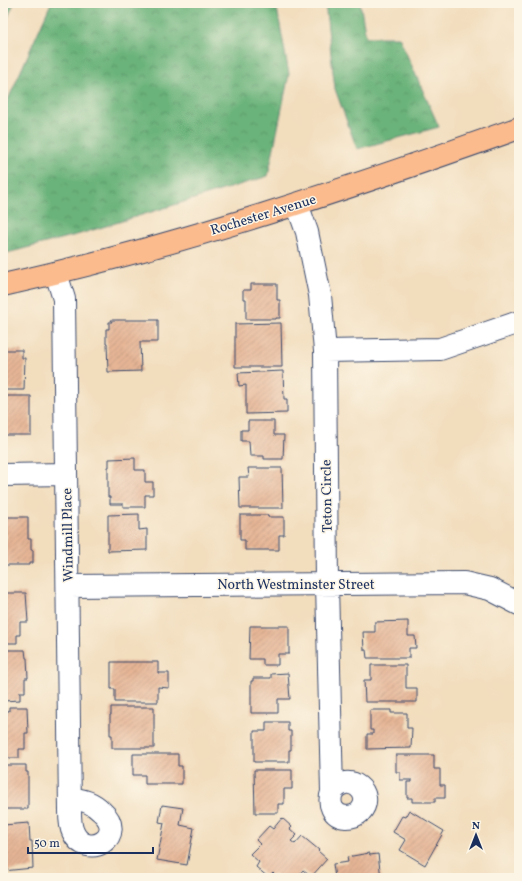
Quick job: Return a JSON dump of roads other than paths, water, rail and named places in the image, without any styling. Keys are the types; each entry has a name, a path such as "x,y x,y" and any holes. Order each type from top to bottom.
{"main road":[{"name":"Rochester Avenue","path":"3,285 56,273 183,238 297,204 430,160 519,128"}],"street":[{"name":"Teton Circle","path":"297,204 307,232 320,295 325,351 327,584 332,792"},
{"name":"Windmill Place","path":"56,273 64,298 70,799"},
{"path":"325,351 440,349 519,322"},
{"path":"3,475 66,474"},
{"name":"North Westminster Street","path":"68,586 464,584 490,589 514,600 519,604"}]}
